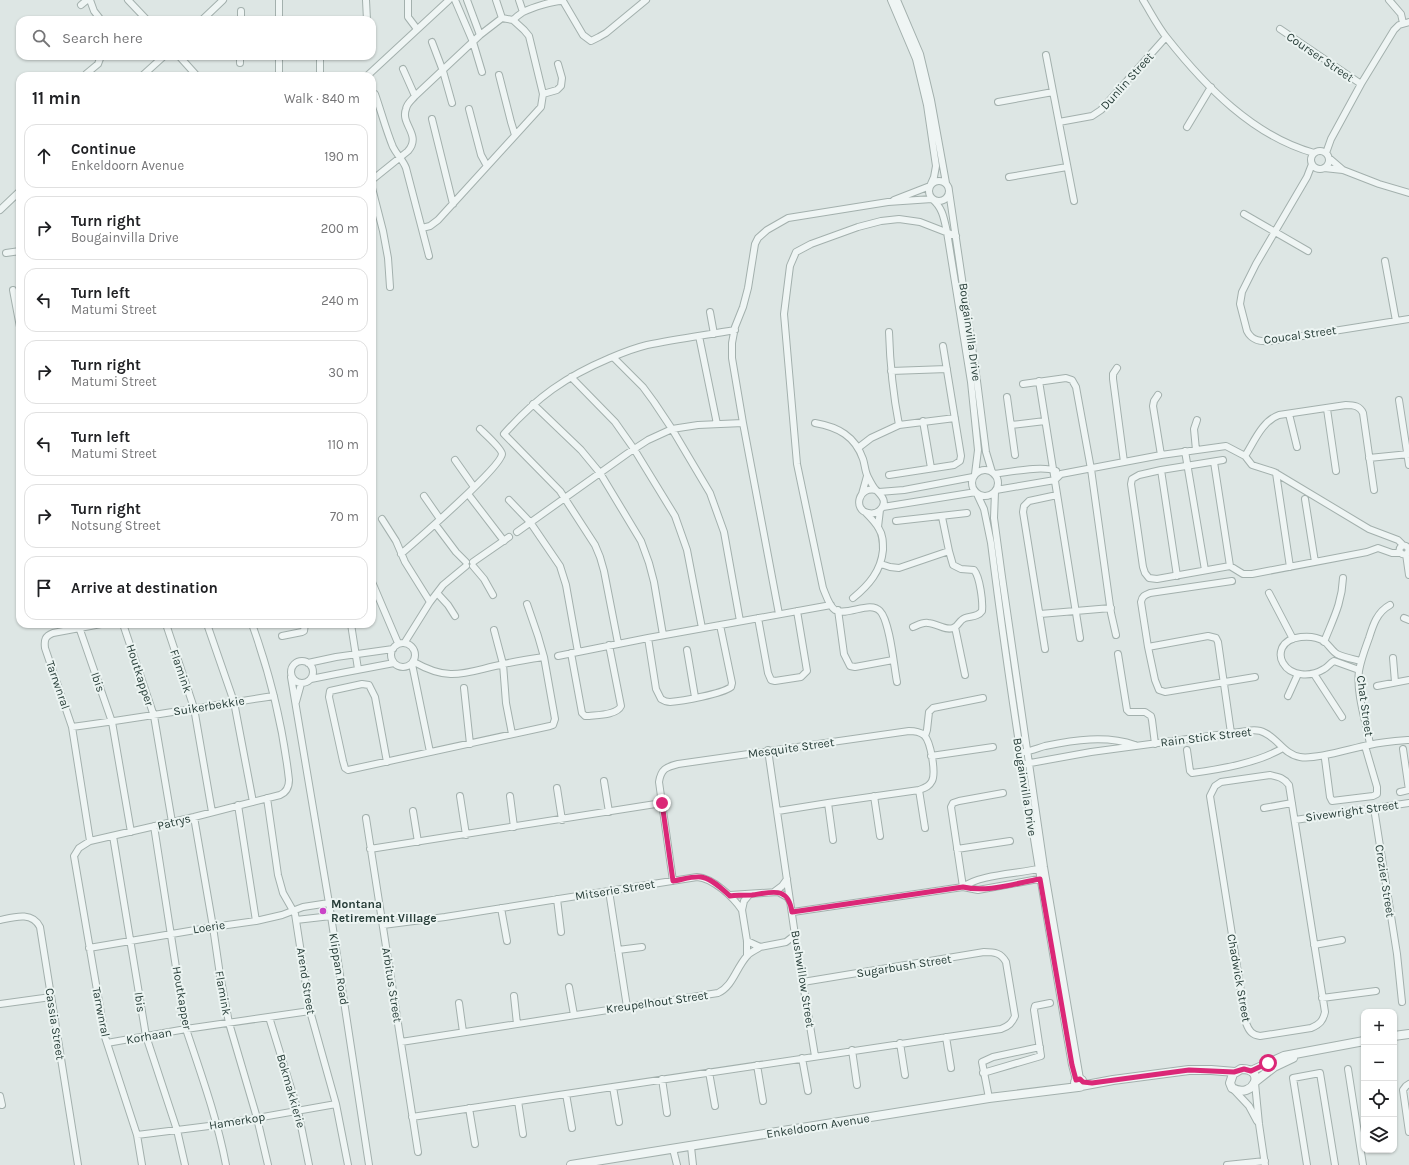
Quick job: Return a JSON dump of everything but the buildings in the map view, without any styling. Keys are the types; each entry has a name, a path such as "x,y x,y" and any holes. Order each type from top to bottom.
{"street":[{"path":"81,5 89,0 98,16"},
{"path":"128,0 142,16"},
{"path":"206,16 223,0"},
{"path":"279,0 279,16"},
{"path":"366,0 367,16"},
{"path":"408,0 408,17 417,29"},
{"path":"371,72 448,0"},
{"path":"455,0 473,42 482,72"},
{"path":"467,0 480,35"},
{"path":"496,0 502,18"},
{"path":"519,0 523,12"},
{"path":"513,20 523,12 542,2 563,0 583,35 591,41 603,35 646,0"},
{"name":"Bougainvilla Drive","path":"891,0 916,59 927,105 936,166 936,172 929,192 932,199 940,207 947,232 971,382 978,450 972,485 984,509 991,543 1020,753 1079,1083"},
{"name":"Bougainvilla Drive","path":"897,0 920,54 926,76 946,183 949,191 986,452 993,473 998,480 995,491 994,513 1029,763 1041,868"},
{"path":"1143,0 1166,37 1201,77 1250,121 1275,138 1298,149 1328,156 1343,170"},
{"path":"1321,168 1328,164 1331,139 1361,84 1394,30 1406,23 1401,14 1389,0"},
{"path":"241,11 241,16"},
{"path":"376,177 408,151 412,145 412,134 405,118 405,113 408,103 415,96 480,35 502,18 513,20 524,30 529,36 543,94 541,107 438,220 434,224 422,228"},
{"name":"Courser Street","path":"1280,29 1361,84"},
{"name":"Dunlin Street","path":"1059,122 1092,116 1101,110 1166,37"},
{"path":"432,42 443,71 452,103"},
{"path":"1046,55 1074,201"},
{"path":"88,72 98,64 100,60"},
{"path":"146,72 160,60"},
{"path":"183,60 193,72"},
{"path":"278,60 279,72"},
{"path":"320,60 320,72"},
{"path":"543,94 557,90 561,86 562,78 558,64"},
{"path":"403,69 415,96"},
{"path":"499,75 515,135"},
{"path":"1187,127 1211,87"},
{"path":"998,102 1053,92"},
{"path":"376,97 392,143 399,158 404,162 406,168 429,256"},
{"path":"469,109 481,155 487,166"},
{"path":"432,119 453,204"},
{"path":"1316,152 1331,139"},
{"path":"1298,149 1311,162 1321,168 1343,170 1378,184 1409,193"},
{"name":"Coucal Street","path":"1316,152 1311,162 1307,177 1256,264 1240,296 1240,304 1247,331 1252,338 1263,342 1409,318"},
{"path":"1010,177 1067,167"},
{"name":"Coucal Street","path":"1307,177 1321,168"},
{"path":"888,202 930,186 932,183 937,181 946,183"},
{"path":"779,614 732,358 732,343 748,288 755,244 758,238 767,230 788,218 888,202 932,199 942,201 947,197 949,191"},
{"path":"0,210 16,195"},
{"path":"376,204 388,258 390,287"},
{"path":"1244,214 1308,251"},
{"path":"897,682 885,618 880,610 869,607 841,612 835,610 823,588 798,464 784,314 788,280 790,266 796,252 811,244 858,227 881,221 899,219 920,222 956,236"},
{"path":"6,253 16,252"},
{"path":"1386,261 1396,321"},
{"path":"13,290 16,302"},
{"path":"710,312 714,334"},
{"path":"618,643 600,557 595,545 560,491 504,434 522,413 545,394 571,376 613,357 629,350 647,345 735,330"},
{"path":"889,332 891,372 899,425"},
{"path":"699,336 717,424"},
{"path":"889,475 954,465 960,461 961,456 943,346"},
{"path":"613,357 642,387 672,429 710,493 724,532 740,621"},
{"path":"1117,368 1113,374 1113,379 1124,462"},
{"path":"891,372 947,369"},
{"path":"571,376 615,422 634,449 675,516 687,550 702,628"},
{"path":"1023,384 1066,378 1074,382 1092,469 1116,635"},
{"path":"1039,382 1080,638"},
{"path":"1158,395 1153,406 1161,455"},
{"path":"1007,398 1015,455"},
{"path":"1399,400 1409,465"},
{"path":"533,404 581,450 600,473 640,541 649,563 654,582 663,635"},
{"path":"1245,456 1268,420 1273,417 1327,408 1350,405 1356,406 1362,410 1374,490"},
{"path":"1327,408 1336,471"},
{"path":"1289,414 1297,447"},
{"path":"858,448 871,438 899,425 955,418"},
{"path":"1196,450 1194,429 1197,420"},
{"path":"922,421 931,468"},
{"path":"1011,425 1045,421"},
{"path":"517,532 648,440 672,429 698,425 743,423"},
{"path":"815,423 829,425 844,433 850,437 858,448 867,476 883,499 878,527"},
{"path":"401,554 468,494 496,463 502,454 501,451 480,429"},
{"path":"862,494 868,490 904,490 974,476 981,470 988,470 993,473 1029,469 1053,470 1061,474 1161,455 1226,446 1245,456 1252,465 1276,473 1369,529 1398,540 1406,550 1409,575"},
{"path":"1185,451 1205,570"},
{"path":"1369,458 1408,454"},
{"path":"455,460 474,487"},
{"path":"1223,460 1161,470 1135,477 1131,484 1145,573 1149,578 1157,579 1230,566 1244,574 1247,574 1367,552 1378,548 1392,553 1406,550"},
{"path":"1214,462 1230,566"},
{"path":"1161,470 1177,576"},
{"path":"1276,473 1290,567"},
{"path":"865,512 873,514 881,508 976,493 988,496 995,491 1055,480 1061,474"},
{"path":"853,598 871,582 881,564 883,543 882,535 878,527 860,505 860,497 867,476"},
{"path":"468,494 507,539 473,564"},
{"path":"1045,649 1023,512 1024,506 1029,501 1057,495"},
{"path":"424,496 440,519"},
{"path":"1305,499 1315,562"},
{"path":"509,500 530,522 560,566 564,575 578,652"},
{"path":"896,521 967,513"},
{"path":"942,517 948,551 953,565 956,568 974,570 976,572 982,608 980,614 962,619 956,627 965,675"},
{"path":"382,519 430,602"},
{"path":"435,524 466,564"},
{"path":"881,564 899,568 948,551"},
{"path":"405,642 436,593 469,560 482,576 493,595"},
{"path":"1324,642 1341,600 1343,592 1343,578"},
{"path":"1232,581 1150,593 1142,598 1141,602 1148,647 1155,680 1162,692 1172,692 1255,677"},
{"path":"376,591 398,643"},
{"path":"436,593 448,605 455,616"},
{"path":"1269,593 1293,639"},
{"path":"387,762 375,697 369,685 362,684 330,691 329,697 345,768 351,770 550,726 555,723 544,657 527,604"},
{"path":"558,656 618,643 831,605"},
{"name":"Chat Street","path":"1325,759 1330,797 1332,801 1373,796 1377,794 1361,699 1359,670 1370,633 1378,615 1382,610 1390,605"},
{"path":"1040,614 1111,608"},
{"path":"838,610 844,654 850,666 855,667 893,660"},
{"path":"758,618 769,677 771,680 775,681 801,677 807,671 797,611"},
{"path":"913,626 928,623 949,628 956,627"},
{"path":"648,638 656,689 661,699 669,702 722,692 730,687 732,683 720,625"},
{"name":"Tarrwnral","path":"79,628 48,634 44,642 72,727 90,841"},
{"name":"Ibis","path":"79,628 112,722 130,832"},
{"name":"Houtkapper","path":"124,628 154,716 172,822"},
{"name":"Flamink","path":"167,628 194,708 212,812"},
{"path":"208,628 234,702 253,802"},
{"path":"253,628 274,696"},
{"path":"282,636 302,632 304,628"},
{"path":"352,628 358,669"},
{"path":"494,630 503,664 506,703 512,734"},
{"path":"1148,647 1208,636 1216,638 1218,642 1231,733"},
{"path":"1359,670 1334,661 1324,669 1314,674 1298,674 1289,671 1281,660 1280,654 1284,645 1289,640 1309,638 1324,642 1336,654 1361,661"},
{"path":"394,663 391,656 393,648 398,643 405,642 413,646 416,654 413,663 430,752"},
{"path":"571,653 582,713 585,716 589,716 615,712 619,710 621,706 609,645"},
{"path":"393,648 308,663 301,661 294,664 290,670 292,678 294,681 301,684 311,679 394,663 403,667 413,663 434,672 452,675 476,672 503,664 544,657"},
{"path":"687,650 695,697"},
{"path":"1118,654 1127,710 1129,712 1145,712 1150,716 1155,744"},
{"path":"1349,666 1352,658"},
{"path":"1393,658 1395,682"},
{"path":"308,663 312,669 311,679"},
{"path":"1288,696 1298,674"},
{"path":"1314,674 1342,717"},
{"name":"Klippan Road","path":"292,678 331,916 369,1165"},
{"path":"1377,686 1409,680"},
{"name":"Klippan Road","path":"296,703 301,684"},
{"path":"464,688 470,744"},
{"name":"Suikerbekkie","path":"72,727 154,716 194,708 274,696"},
{"name":"Patrys","path":"74,856 79,848 90,841 238,806 280,795 286,791 289,786 289,780 274,696"},
{"path":"778,811 926,788 931,783 933,778 931,756 928,741 925,736 929,712 933,708 983,698"},
{"name":"Mesquite Street","path":"662,803 659,782 660,775 665,769 678,764 909,731 925,736"},
{"name":"Rain Stick Street","path":"1022,764 1136,745 1155,744 1247,731 1266,733 1283,748 1302,758 1320,756 1368,745 1409,740"},
{"name":"Rain Stick Street","path":"1020,753 1082,740 1106,739 1128,742 1136,745"},
{"path":"931,756 993,747"},
{"path":"1187,750 1190,771 1192,773 1267,757 1283,748"},
{"path":"1400,792 1409,790 1403,749"},
{"name":"Bushwillow Street","path":"768,750 795,935 804,982 815,1056"},
{"name":"Chadwick Street","path":"1270,776 1280,777 1285,780 1289,785 1292,803 1325,1012 1323,1020 1312,1028 1260,1036 1251,1033 1244,1015 1210,796 1215,786 1221,782 1270,776"},
{"path":"604,781 609,812"},
{"path":"557,788 562,820"},
{"path":"919,790 925,828"},
{"path":"963,887 951,807 953,803 1003,794"},
{"path":"460,796 466,835"},
{"path":"510,796 514,828"},
{"path":"874,796 880,836"},
{"name":"Arend Street","path":"267,798 278,875 286,898 294,911 310,1011 336,1104 348,1165"},
{"path":"370,849 514,828 662,803 673,881"},
{"path":"828,803 834,840"},
{"path":"1264,808 1292,803"},
{"name":"Sivewright Street","path":"1295,820 1409,803"},
{"path":"238,806 256,921"},
{"name":"Crozier Street","path":"1374,808 1397,954 1402,1002"},
{"path":"413,811 418,842"},
{"name":"Flamink","path":"194,817 229,1023 257,1118 268,1165"},
{"name":"Arbitus Street","path":"366,818 418,1152"},
{"name":"Houtkapper","path":"154,826 186,1029 211,1102 226,1165"},
{"name":"Ibis","path":"113,836 146,1036 177,1130 185,1165"},
{"path":"957,849 1010,841"},
{"name":"Tarrwnral","path":"74,856 89,948 107,1043 136,1135 142,1165"},
{"path":"963,887 970,882 984,878 1041,868"},
{"name":"Mitserie Street","path":"383,924 501,908 697,877 702,877 710,881 730,896 742,910"},
{"path":"792,912 963,887 978,890 1043,878"},
{"path":"774,892 782,886 787,879"},
{"path":"609,891 627,1007"},
{"path":"730,896 774,892 783,894 791,903"},
{"path":"747,956 747,941 742,910 744,901 749,895"},
{"path":"557,899 561,932"},
{"name":"Loerie","path":"89,948 256,921 303,908 329,904"},
{"path":"501,908 507,941"},
{"name":"Cassia Street","path":"0,920 28,916 36,920 41,932 78,1165"},
{"path":"296,920 331,916"},
{"path":"747,941 760,947 782,943 795,935"},
{"path":"1314,945 1342,940"},
{"path":"782,943 797,948"},
{"path":"618,950 642,947"},
{"name":"Kreupelhout Street","path":"400,1042 718,993 728,986 747,956 760,947"},
{"name":"Sugarbush Street","path":"804,982 984,952 994,952 1003,956 1007,968 1015,1016 1013,1022 1007,1027 946,1037"},
{"path":"570,987 574,1015"},
{"path":"1322,998 1376,991"},
{"path":"514,996 517,1024"},
{"path":"0,1004 51,997"},
{"path":"459,1003 463,1032"},
{"path":"983,1073 1041,1056 1034,1010 1035,1006 1050,1003"},
{"name":"Korhaan","path":"107,1043 186,1029 310,1011"},
{"name":"Bokmakkierie","path":"269,1017 298,1111 309,1165"},
{"path":"1397,1036 1409,1034"},
{"path":"412,1117 946,1037 951,1068"},
{"path":"1251,1071 1276,1059 1361,1042"},
{"path":"900,1044 905,1075"},
{"path":"990,1098 983,1073 982,1062 987,1058 1040,1047"},
{"path":"852,1050 857,1085"},
{"path":"1211,1070 1231,1086 1239,1091 1243,1091 1252,1087 1274,1067 1300,1054"},
{"path":"802,1058 808,1091"},
{"path":"757,1065 763,1101"},
{"path":"1079,1083 1092,1083 1189,1070 1234,1072 1241,1069 1251,1071 1255,1075 1259,1124 1265,1163 1227,1165"},
{"path":"1348,1069 1363,1165"},
{"path":"709,1072 715,1106"},
{"path":"1234,1072 1231,1077 1231,1086 1249,1106 1259,1124"},
{"path":"1307,1165 1292,1078 1320,1073 1335,1165"},
{"path":"662,1079 667,1113"},
{"name":"Enkeldoorn Avenue","path":"570,1165 673,1148 691,1147 990,1098 1066,1088 1079,1083"},
{"path":"1409,1084 1403,1090 1409,1132"},
{"path":"613,1087 619,1122"},
{"path":"566,1094 572,1128"},
{"path":"0,1096 2,1105"},
{"path":"518,1101 523,1134"},
{"name":"Hamerkop","path":"136,1135 217,1125 336,1104"},
{"path":"469,1108 475,1144"},
{"path":"691,1147 693,1165"},
{"path":"673,1148 677,1165"}],"place":[{"name":"Montana Retirement Village","path":"323,911"}],"route":[{"path":"662,803 673,881 697,877 706,878 730,896 778,892 787,897 791,903 792,912 963,887 978,890 1040,879 1072,1065 1076,1080 1080,1079 1083,1082 1092,1083 1189,1070 1234,1072 1244,1069 1251,1071 1268,1063"}]}
